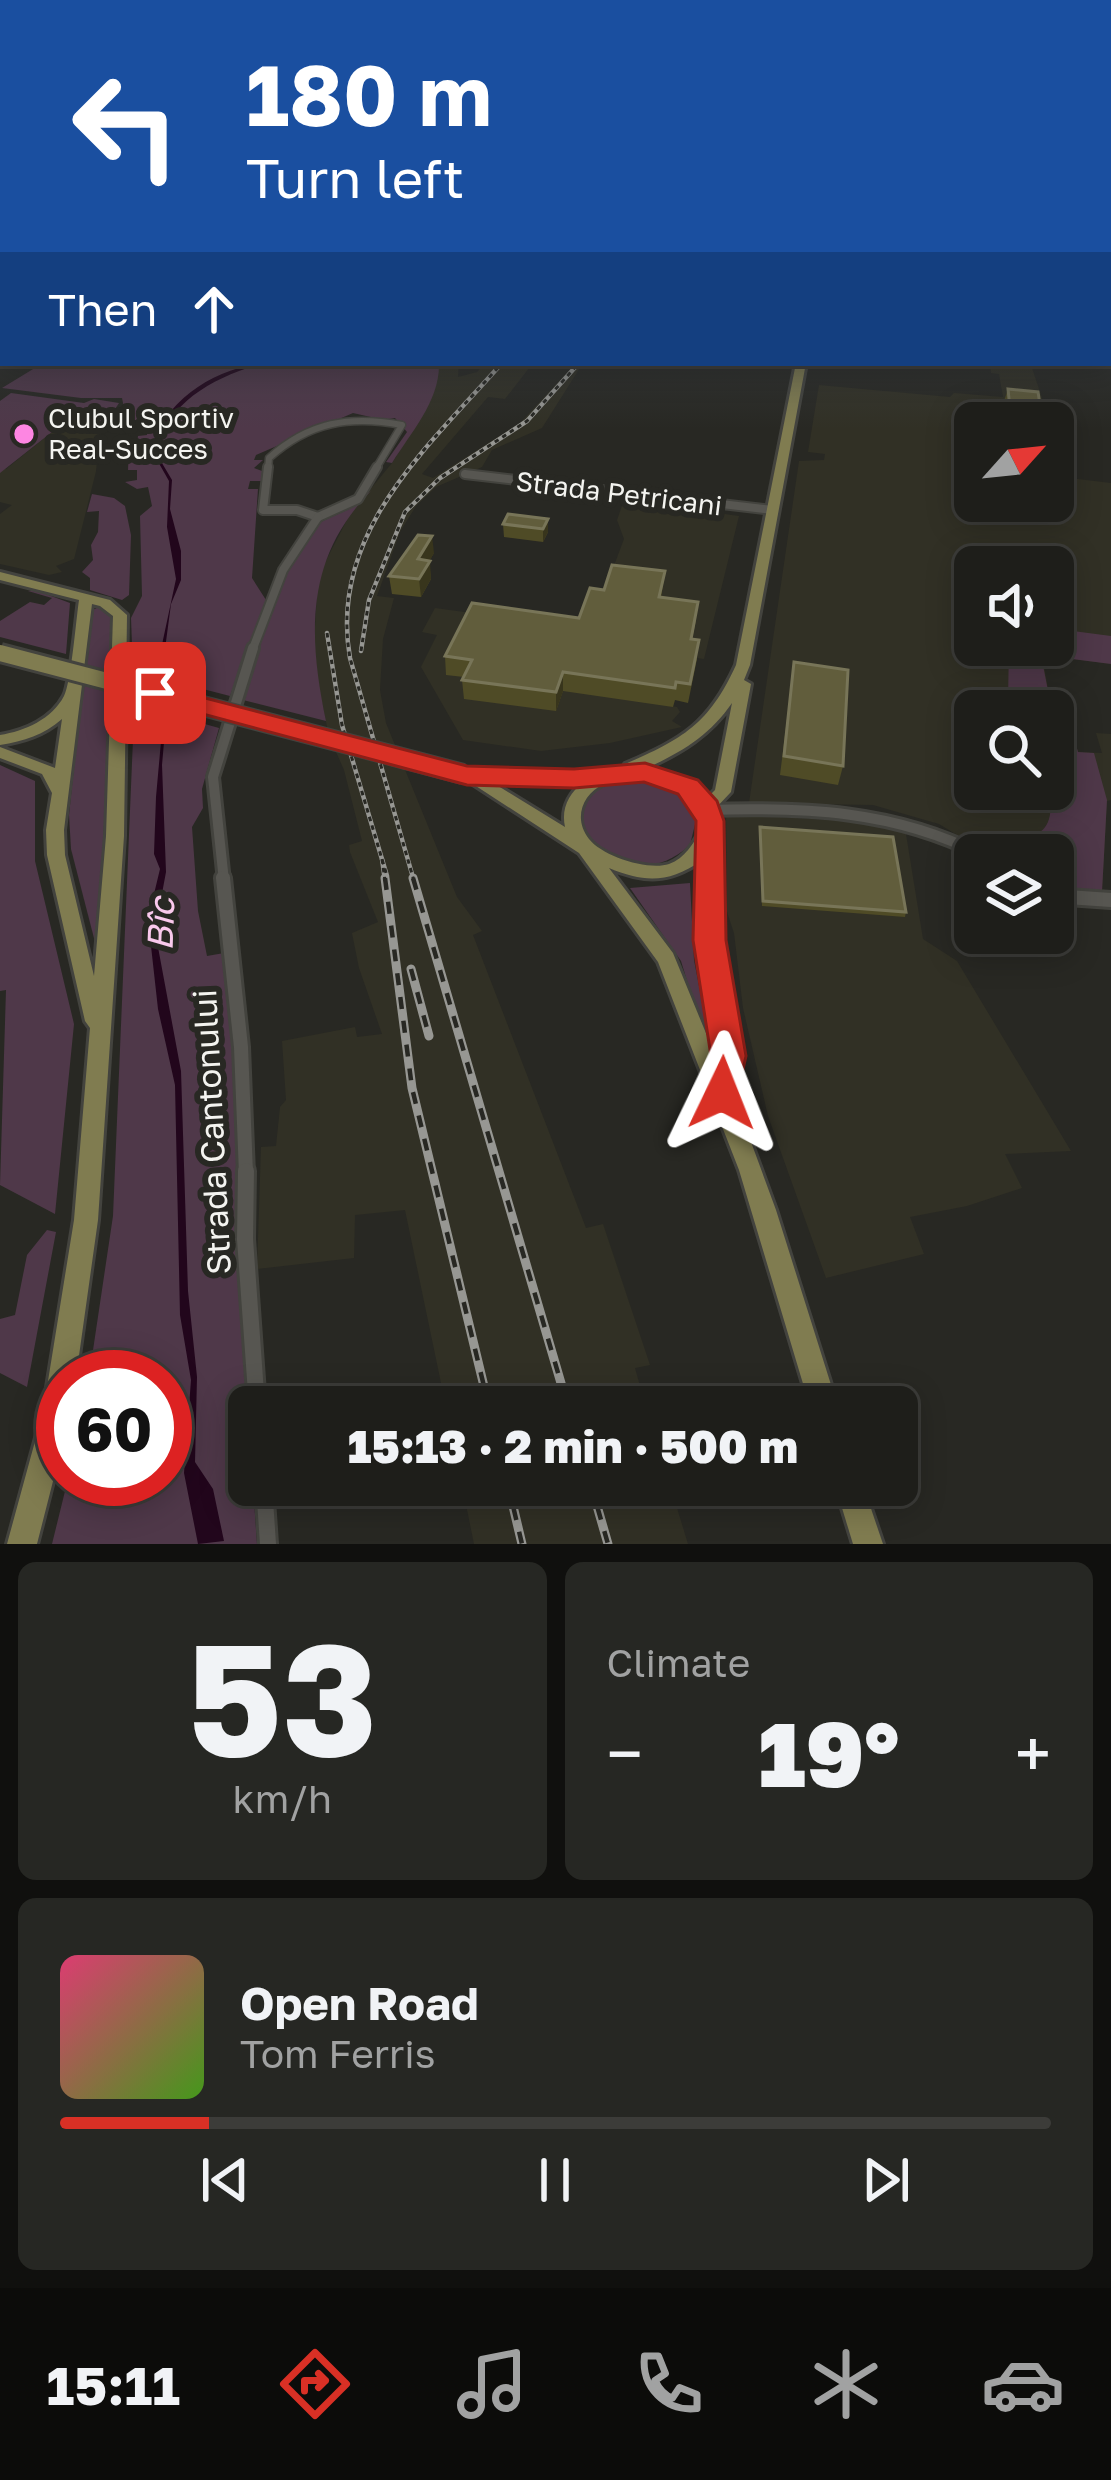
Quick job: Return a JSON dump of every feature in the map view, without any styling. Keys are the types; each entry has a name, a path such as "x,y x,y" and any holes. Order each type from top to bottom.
{"main road":[{"path":"465,775 593,857 633,871 655,871 692,857 726,782 743,665 800,366"},
{"path":"0,576 86,597 120,613 120,730 108,944 76,1298 56,1412 22,1544"},
{"path":"68,592 82,617"},
{"path":"86,597 59,791 56,854 100,1045"},
{"path":"0,653 465,775 561,779 645,772 675,780 708,816 710,940 728,1056 722,1093"},
{"path":"743,665 729,700 706,728 673,750 587,787 572,809 574,834 665,957 722,1093 817,1386"},
{"path":"0,740 23,736 52,722 71,694"},
{"path":"0,752 48,770 59,791"},
{"path":"80,944 96,949 108,944"},
{"path":"856,1506 868,1544"}],"street":[{"name":"Strada Cantonului","path":"255,1386 244,1239 247,1139 241,1047 213,778 228,715 293,553 318,517 358,499 402,425 351,416 310,430 275,452 265,472 263,510 297,510 318,517"},
{"name":"Strada Petricani","path":"465,474 773,510"},
{"path":"708,816 881,814 954,839"},
{"path":"1074,897 1111,900"},
{"path":"265,1506 268,1544"}],"shaded area":[{"path":"38,366 439,366 430,403 392,463 386,462 407,432 395,418 353,413 256,455 254,460 263,460 254,468 262,471 262,481 250,481 248,489 258,489 252,578 266,600 230,696 133,671 131,618 142,596 140,516 152,506 148,487 137,489 125,482 137,480 137,470 128,470 129,446 137,445 138,436 147,435 148,419 112,422 124,408 122,398 2,388"},
{"path":"254,366 211,384 182,405 156,453 172,480 170,509 181,551 181,580 171,604 165,649 171,663 162,765 166,872 155,931 181,1071 188,1291 197,1377 195,1462 213,1489 224,1541 198,1544 191,1506 192,1350 186,1350 180,1315 175,1085 158,1009 148,919 160,869 154,854 156,797 168,664 160,654 176,579 167,527 169,481 152,451 179,402 209,380"},
{"path":"438,366 459,366 458,377 482,366 531,366 505,399 488,397 422,474 433,478 520,423 573,366 581,366 542,428 492,450 482,467 436,487 416,506 400,532 377,596 394,598 383,639 380,690 386,723 457,897 482,931 473,935 586,1228 603,1224 650,1365 635,1368 640,1386 442,1386 405,1210 355,1215 354,1258 257,1269 261,1147 276,1146 280,1107 286,1100 282,1041 355,1027 357,1037 382,1034 352,933 378,922 350,852 349,845 362,841 344,770 329,736 313,660 318,576 350,514 415,426"},
{"path":"990,366 1032,368 1043,401 954,402 954,522 1074,522 1074,479 1111,483 1111,664 1074,659 1074,546 954,546 954,666 1044,666 1048,690 954,690 954,810 1074,810 1074,737 1078,752 1102,753 1096,733 1111,734 1111,800 1107,801 1102,892 1074,890 1074,834 955,834 939,824 873,805 749,803 799,461 824,460 825,454 808,452 819,385 1003,397 999,374 991,373"},
{"name":"Clubul Sportiv Real-Succes","path":"11,393 119,403 106,423 57,428 0,473 0,401"},
{"path":"101,424 96,471 74,559 56,566 62,572 49,575 0,564 0,514 12,505 0,502 0,468 6,469 57,428"},
{"path":"371,491 334,543 317,599 316,658 326,721 239,699 279,588 305,542 318,523 349,509"},
{"path":"92,494 114,498 125,506 131,535 129,595 122,600 90,590 90,578 82,572 93,560 91,545 98,532 99,511 87,512"},
{"path":"624,500 739,516 704,659 689,657 665,705 677,707 680,712 672,721 682,727 610,743 541,751 463,740 421,667 437,635 422,632 435,608 581,628 604,592 624,539 617,520"},
{"path":"28,591 70,603 66,654 0,637 0,621 30,602 44,605 52,598"},
{"path":"99,607 113,615 99,941 95,942 71,849 69,815 90,611"},
{"path":"1074,631 1111,636 1111,664 1074,659"},
{"path":"1009,666 1043,666 1048,690 1008,690"},
{"path":"194,721 219,728 202,789 203,808 192,827 198,911 207,956 224,953 226,958 238,1063 246,1386 228,1386 228,1506 254,1506 257,1544 52,1544 61,1506 192,1506 192,1350 93,1350 113,1216 133,739 145,727"},
{"path":"1074,737 1078,752 1094,753 1107,800 1102,892 1074,894 1074,834 1036,834 1048,822 1050,810 1074,810"},
{"path":"0,765 35,781 35,861 74,1024 55,1214 0,1185 6,990 0,991"},
{"path":"640,780 677,791 697,816 690,845 661,862 633,865 609,856 591,840 582,820 586,801 604,786"},
{"path":"726,814 848,821 866,816 906,834 923,939 957,961 1071,1151 1005,1154 1022,1188 967,1206 910,1217 924,1254 826,1278 768,1116 743,1008 727,912"},
{"path":"690,883 694,960 708,1033 703,1033 681,961 630,888"},
{"path":"47,1230 56,1232 27,1387 0,1373 0,1319 15,1315 27,1255"},
{"path":"466,1506 676,1506 688,1544 474,1544"}],"building":[{"path":"1008,389 1038,392 1040,402 1009,402"},
{"path":"508,514 548,519 543,529 503,524"},
{"path":"418,535 432,536 418,559 430,561 419,579 389,576"},
{"path":"612,565 665,571 659,597 698,602 691,639 699,640 690,684 676,682 675,688 563,672 556,692 462,680 472,660 445,656 472,603 579,618 590,588 604,590"},
{"path":"794,662 848,670 843,766 784,756"},
{"path":"760,827 893,837 906,912 763,901"}],"railway":[{"path":"414,881 350,658 347,613 354,571 390,496 499,366"},
{"path":"361,651 369,600 405,512 440,478 527,421 576,366"},
{"path":"327,633 342,725 382,859"},
{"path":"382,859 387,876"},
{"path":"382,859 385,881"},
{"path":"385,878 412,1088 484,1386"},
{"path":"413,878 562,1386"},
{"path":"411,969 429,1036"},
{"path":"513,1506 522,1544"},
{"path":"597,1506 608,1544"}],"place":[{"name":"Clubul Sportiv Real-Succes","path":"24,434"}],"route":[{"path":"155,693 467,775 574,778 645,772 688,787 706,808 710,821 710,940 728,1056 722,1093"}],"water label":[{"name":"Bîc","path":"160,924"}]}
